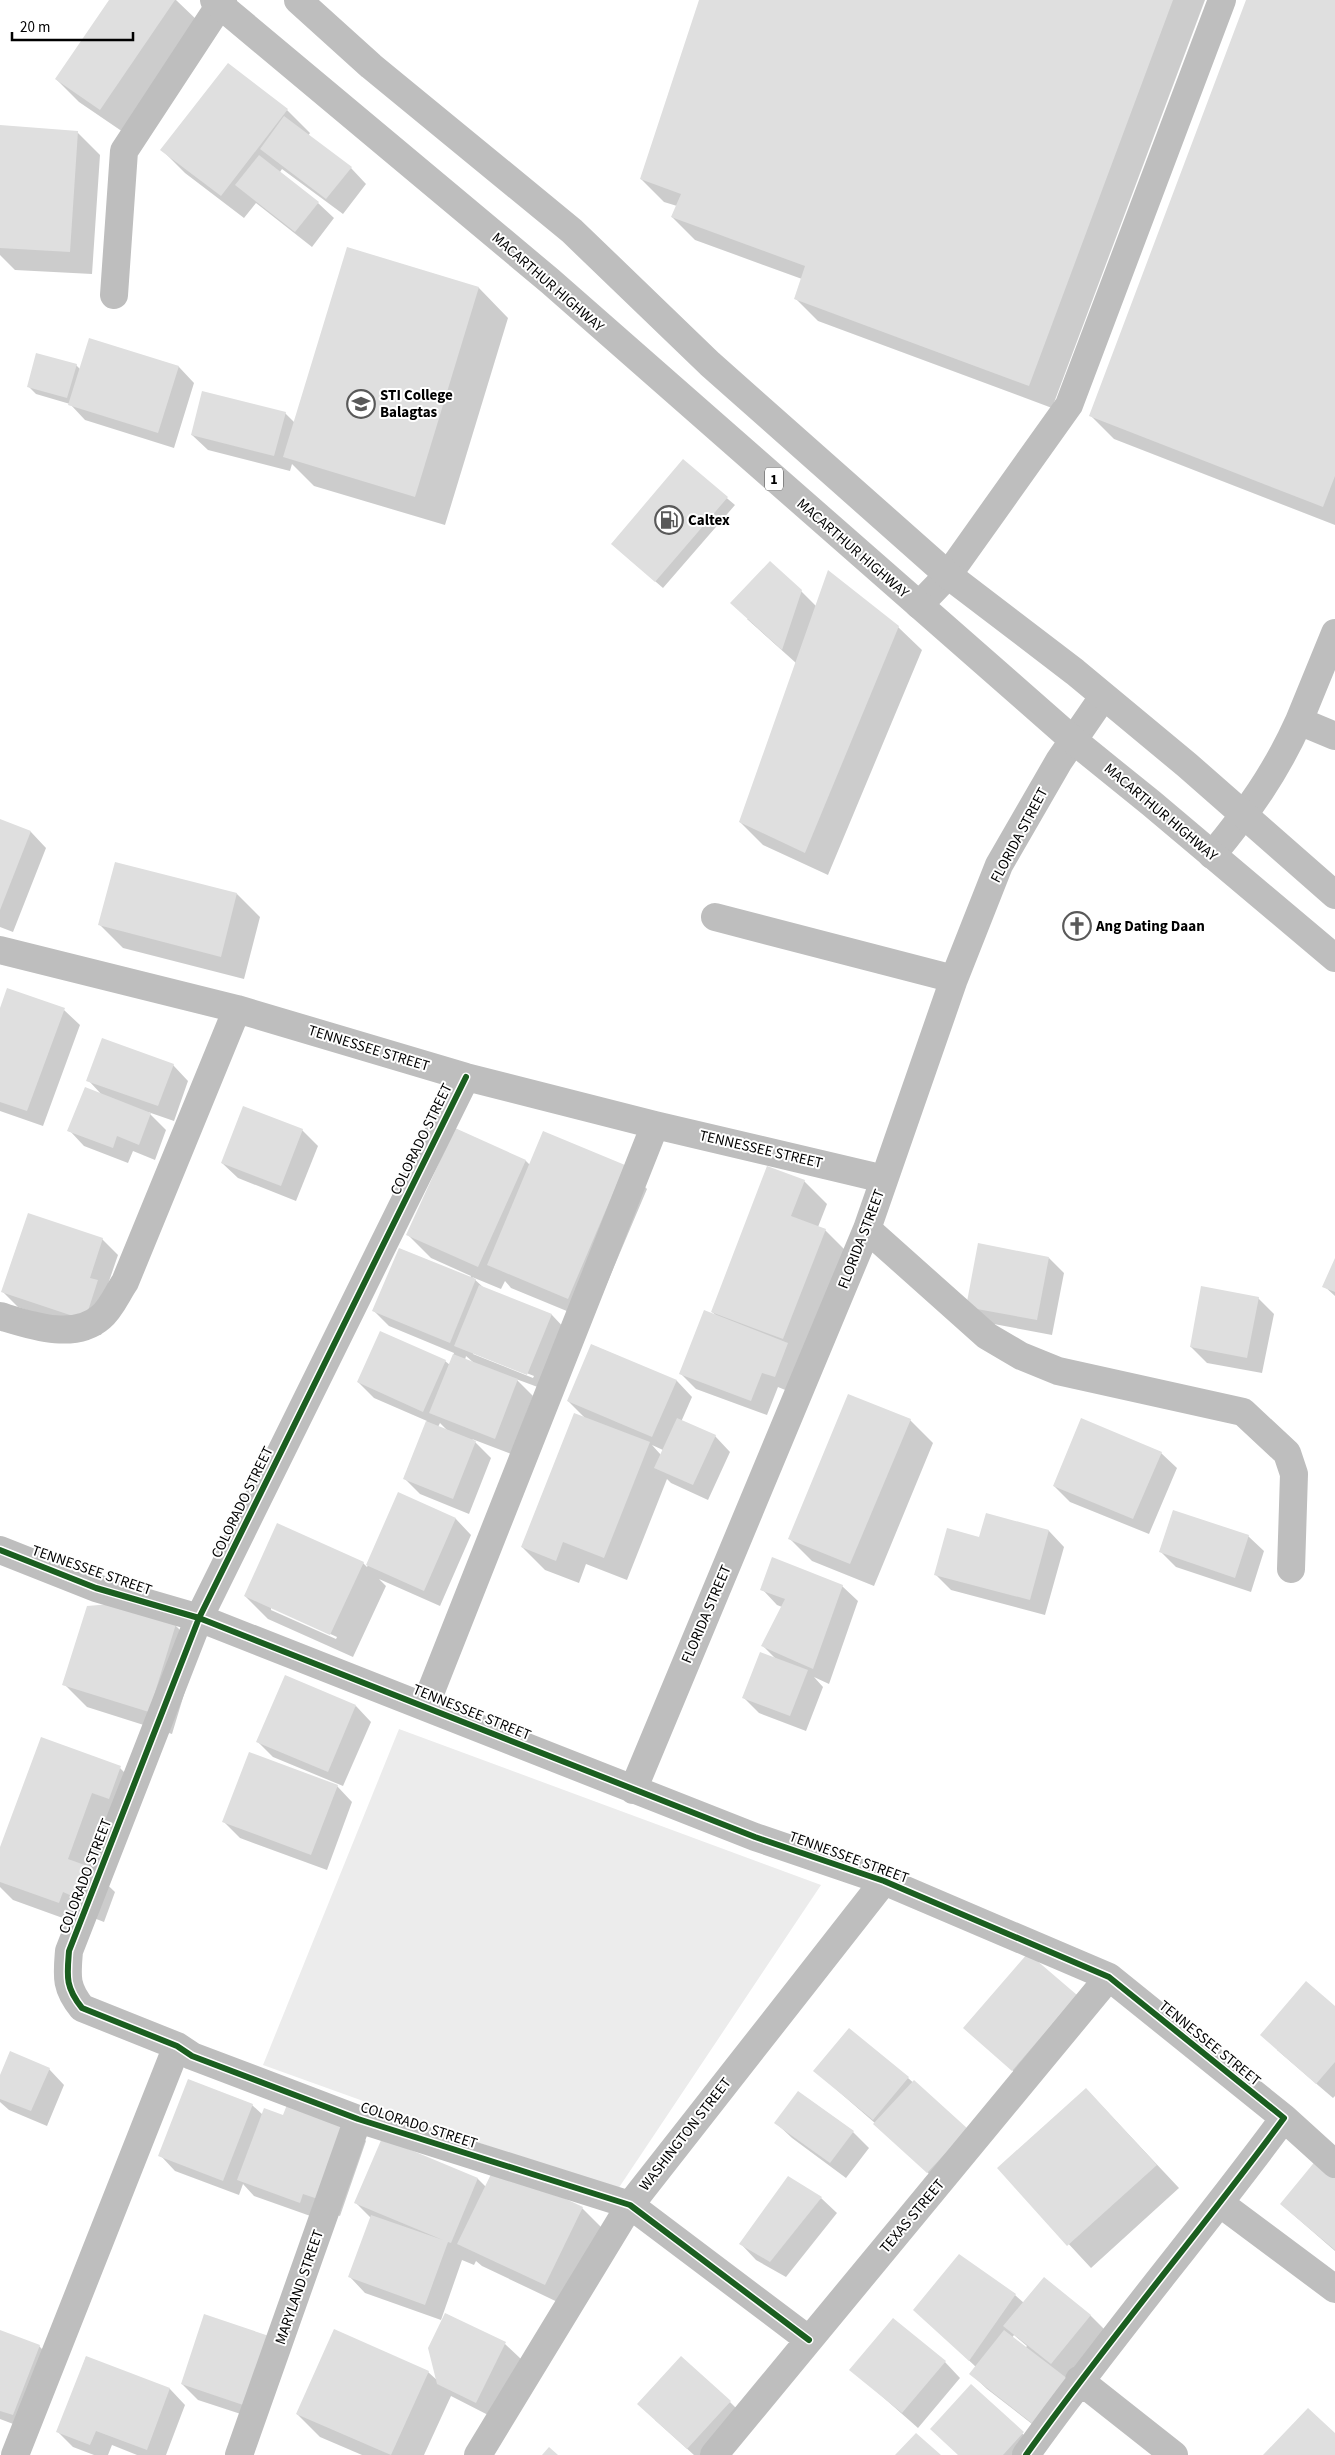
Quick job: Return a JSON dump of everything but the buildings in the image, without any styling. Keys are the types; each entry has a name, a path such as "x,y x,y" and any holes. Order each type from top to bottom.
{"main road":[{"path":"298,0 371,66 572,231 710,364 948,575 1075,672 1335,895"},
{"path":"919,605 948,575 1069,405 1222,0"},
{"path":"114,295 124,151 219,2"},
{"name":"MACARTHUR HIGHWAY","path":"219,2 550,281 1073,740 1335,958"},
{"path":"1212,855 1244,817 1274,772 1299,720 1335,633"},
{"name":"FLORIDA STREET","path":"633,1790 867,1229 954,979 999,865 1073,740 1102,697"},
{"path":"1299,720 1335,736"},
{"path":"715,917 954,979"},
{"name":"TENNESSEE STREET","path":"0,950 237,1009 466,1077 655,1125 884,1178"},
{"path":"0,1316 39,1327 80,1329 102,1317 126,1282 237,1009"},
{"name":"COLORADO STREET","path":"466,1077 199,1618 69,1951 66,1980 72,1996 82,2008 177,2046 192,2056 358,2119 630,2205 809,2340"},
{"path":"425,1706 655,1125"},
{"path":"867,1229 987,1336 1021,1356 1058,1371 1243,1412 1287,1452 1294,1474 1291,1569"},
{"name":"TENNESSEE STREET","path":"0,1550 96,1588 199,1618 755,1837 884,1881 1110,1978 1284,2118 1335,2164"},
{"name":"WASHINGTON STREET","path":"478,2455 630,2205 884,1881"},
{"name":"TEXAS STREET","path":"714,2455 1110,1978"},
{"path":"15,2455 177,2046"},
{"path":"1026,2455 1079,2380 1221,2204 1284,2118"},
{"name":"MARYLAND STREET","path":"239,2455 358,2119"},
{"path":"1221,2204 1335,2290"},
{"path":"1079,2380 1174,2455"}],"shaded area":[{"path":"399,1729 821,1885 616,2192 263,2065"}],"cycle path":[{"path":"466,1077 199,1618 69,1951 68,1981 76,2001 82,2008 177,2046 192,2056 358,2119 630,2205 809,2340"},
{"path":"0,1550 96,1588 199,1618 755,1837 884,1881 1109,1977 1284,2118 1089,2370 1026,2455"}],"place":[{"name":"STI College Balagtas","path":"361,404"},
{"name":"Caltex","path":"669,520"},
{"name":"Ang Dating Daan","path":"1077,926"}]}
